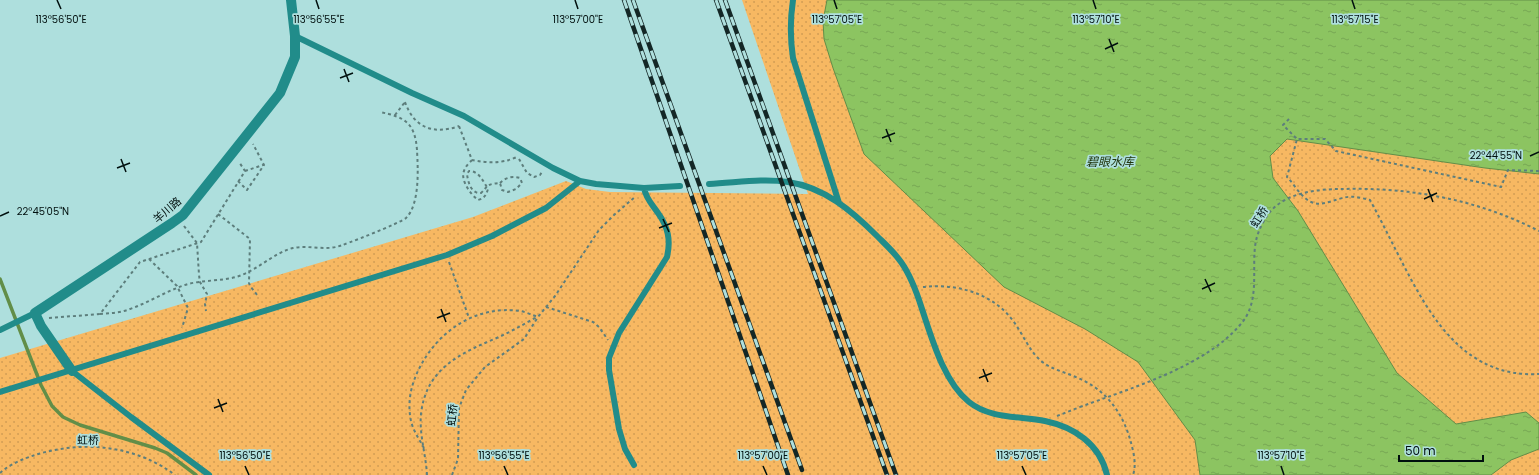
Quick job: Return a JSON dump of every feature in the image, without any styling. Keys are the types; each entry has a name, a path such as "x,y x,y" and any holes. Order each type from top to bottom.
{"street":[{"name":"羊川路","path":"36,316 179,218 247,135 280,93 295,57 295,36 291,0"},
{"path":"36,316 41,326 72,371"}],"lane":[{"path":"793,0 790,33 793,58 839,203"},
{"path":"295,36 412,93 464,116 546,164 580,181 596,184 644,188 680,186"},
{"path":"0,392 447,255 492,236 546,208 580,181"},
{"path":"709,184 772,181 787,182 815,189 839,203 860,220 893,252 901,262 916,288 940,359 962,395 981,409 1014,418 1045,421 1069,429 1084,437 1101,458 1107,475"},
{"path":"634,465 625,449 619,428 609,370 609,358 619,332 667,257 669,235 665,224 647,199 644,188"},
{"path":"0,330 21,320 36,316"},
{"path":"72,371 209,475"}],"path":[{"path":"395,115 412,93"},
{"path":"405,102 411,115 420,124 426,127 433,130 444,130 459,126"},
{"path":"36,316 116,313 130,309 178,288 200,282 237,277 293,248 336,247 396,223 406,217 412,209 416,192 418,168 417,147 413,131 407,121 395,115 380,112"},
{"path":"464,116 459,126 472,160"},
{"path":"1289,119 1283,125 1297,139 1325,139 1336,151 1501,187 1508,170 1539,171"},
{"path":"247,135 264,165"},
{"path":"1297,139 1287,176 1305,198 1314,203 1328,203 1342,198 1353,197 1370,200 1421,297 1438,323 1457,344 1481,362 1493,367 1519,373 1539,374"},
{"path":"232,153 245,171"},
{"path":"472,160 490,163 501,162 518,156 527,173 534,177 540,175 546,164"},
{"path":"472,160 464,170 463,174 466,184 474,197 478,200 482,199 488,189 486,186 475,172 469,171 467,174 468,182 473,190 478,193 481,193 486,186 490,183 500,183 506,178 520,178 522,183 516,189 508,192 502,190 500,183"},
{"path":"100,314 140,262 201,242 245,171 264,165"},
{"path":"238,181 247,190 264,165"},
{"name":"虹桥","path":"452,475 458,459 458,420 461,400 466,390 475,377 485,367 508,352 524,339 599,230 614,215 633,200 644,188"},
{"name":"虹桥","path":"1045,421 1080,406 1168,373 1203,355 1232,334 1242,324 1252,304 1254,293 1255,246 1258,232 1272,209 1283,201 1296,195 1325,190 1360,188 1389,189 1421,193 1478,207 1539,231"},
{"path":"218,214 250,238 250,286 258,296"},
{"path":"179,218 197,243 200,282 207,294 205,304 206,310"},
{"path":"447,255 469,318"},
{"path":"149,259 178,288 188,308 181,327 184,336"},
{"path":"916,288 935,286 955,287 984,296 1006,313 1016,324 1032,351 1040,360 1058,371 1084,380 1106,396 1118,410 1129,436 1135,464 1134,475"},
{"path":"546,307 593,322 604,333 612,348"},
{"path":"424,448 412,427 410,419 410,396 414,379 426,355 439,339 456,325 469,318 489,312 521,312 538,317"},
{"path":"427,475 421,430 421,414 424,399 437,373 461,354 538,317"},
{"name":"虹桥","path":"0,473 15,463 43,453 89,447 110,448 130,452 160,465 175,475"}],"shaded area":[{"path":"742,0 1539,0 1539,475 0,475 0,358 473,217 566,181 586,189 610,192 808,194"}],"water":[{"name":"碧眼水库","path":"827,0 1539,0 1539,174 1485,168 1287,139 1270,156 1273,178 1298,211 1397,373 1456,424 1526,412 1539,423 1539,449 1511,460 1491,475 1200,475 1195,440 1138,362 1085,329 1004,287 864,154 824,39 823,21"}],"waterway":[{"path":"0,279 41,385 52,406 63,417 80,425 167,453 196,475"}],"railway":[{"path":"624,0 788,475"},
{"path":"633,0 802,470"},
{"path":"716,0 887,475"},
{"path":"725,0 896,475"}]}
